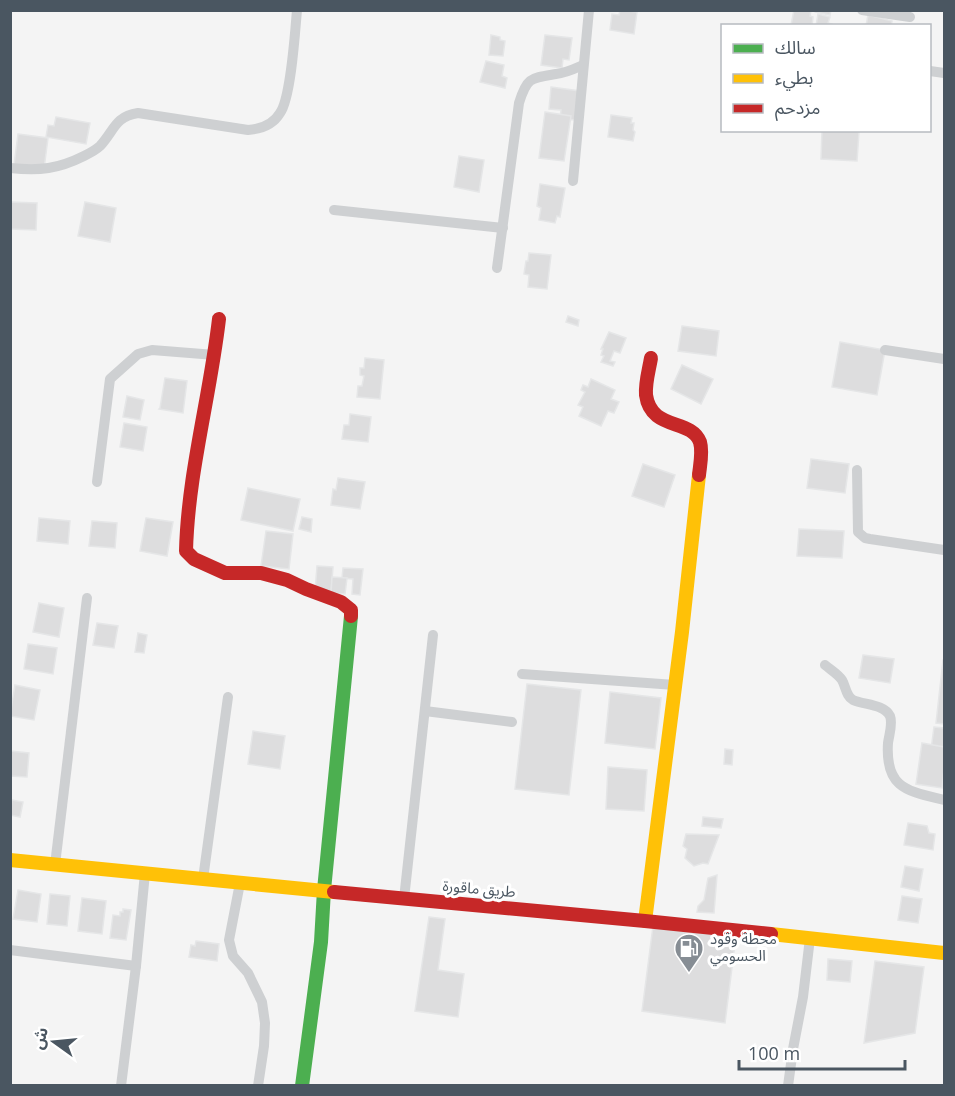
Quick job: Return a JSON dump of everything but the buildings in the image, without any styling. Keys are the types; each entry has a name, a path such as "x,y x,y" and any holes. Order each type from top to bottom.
{"street":[{"path":"10,168 50,169 72,162 98,148 123,118 138,113 248,130 260,129 273,123 282,112 287,94 297,10"},
{"path":"573,181 589,10"},
{"path":"862,10 910,18"},
{"path":"497,268 522,91 526,84 534,78 558,74 583,65"},
{"path":"334,210 503,228"},
{"path":"219,319 215,355 190,488 186,551 194,559 225,573 261,573 287,580 341,602 351,610 321,942 302,1086"},
{"path":"97,482 110,379 138,354 152,350 215,355"},
{"path":"885,350 945,359"},
{"path":"645,921 675,685 701,448 695,434 667,423 651,409 647,400 646,388 651,358"},
{"path":"857,470 858,532 861,535 870,539 945,550"},
{"path":"55,865 87,598"},
{"path":"404,899 433,635"},
{"path":"825,665 842,681 847,694 852,699 884,709 889,714 891,724 888,759 892,773 899,783 911,792 945,800"},
{"path":"522,674 675,685"},
{"path":"203,879 228,697"},
{"path":"425,711 512,722"},
{"name":"طريق ماقورة","path":"10,860 645,921 945,953"},
{"path":"121,1086 145,873"},
{"path":"240,883 229,940 233,956 248,973 262,1002 265,1023 264,1046 258,1086"},
{"path":"788,1086 810,939"},
{"path":"10,950 136,966"}],"traffic: fast":[{"path":"302,1086 321,942 351,616"}],"traffic: slow":[{"path":"645,921 682,632 699,475"},
{"path":"10,860 334,892"},
{"path":"771,934 944,953"}],"traffic: jam":[{"path":"219,319 195,464 186,551 194,559 225,573 261,573 287,580 341,602 351,610 351,616"},
{"path":"651,358 646,390 649,406 655,414 695,435 700,442 701,450 699,475"},
{"path":"334,892 771,934"}],"place":[{"name":"محطة وقود الحسومي","path":"689,974"}]}
